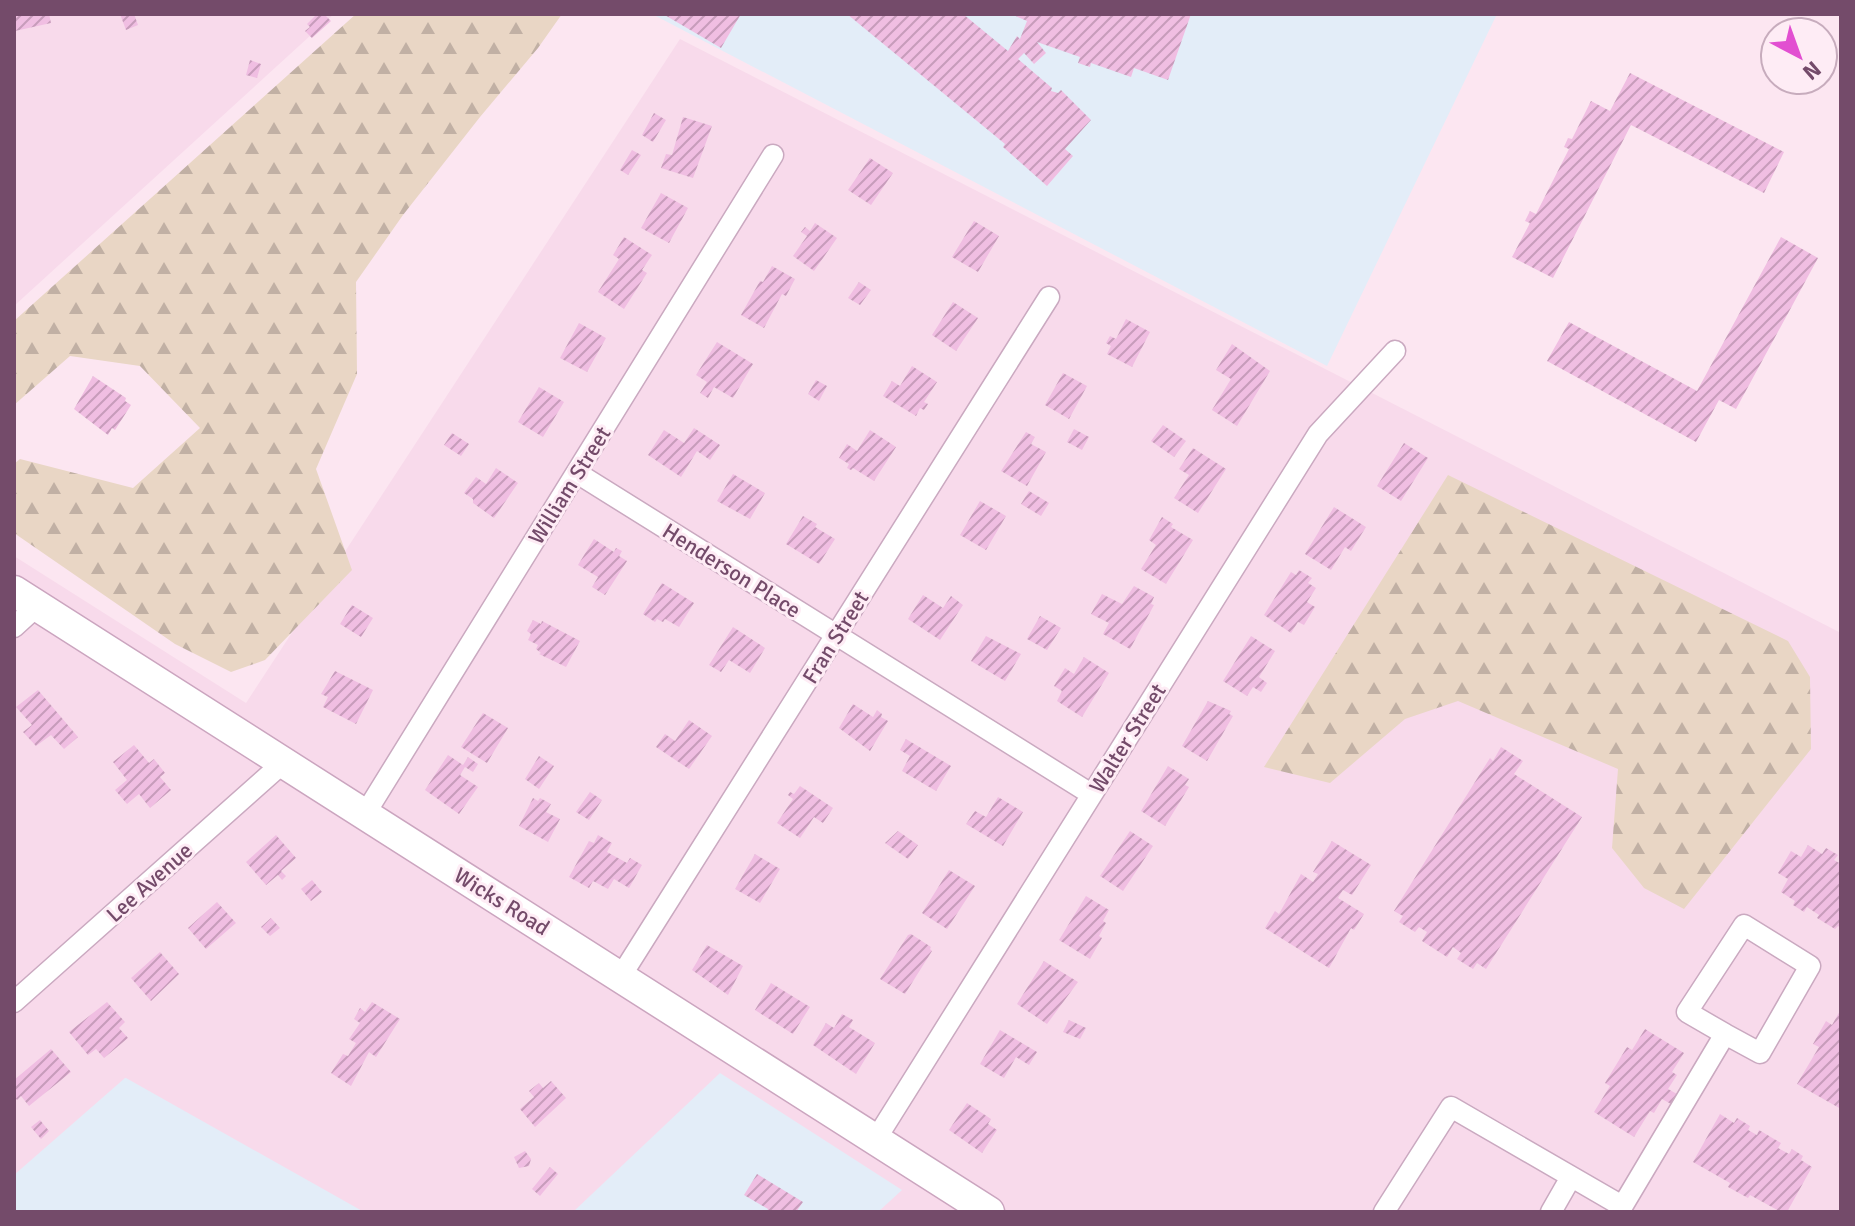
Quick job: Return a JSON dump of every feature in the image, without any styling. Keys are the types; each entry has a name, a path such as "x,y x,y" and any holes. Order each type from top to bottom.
{"main road":[{"name":"Wicks Road","path":"26,599 989,1212"}],"street":[{"name":"William Street","path":"365,814 773,155"},
{"name":"Fran Street","path":"621,976 1049,297"},
{"name":"Walter Street","path":"876,1139 1318,434 1395,351"},
{"name":"Henderson Place","path":"577,473 1091,794"},
{"path":"14,627 26,599"},
{"name":"Lee Avenue","path":"14,1002 284,762"},
{"path":"1744,925 1810,966 1760,1053 1725,1034 1687,1012 1744,925"},
{"path":"1384,1212 1451,1107 1620,1209 1725,1034"},
{"path":"1551,1212 1571,1177"}],"shaded area":[{"path":"14,14 334,14 14,306"},
{"path":"652,14 1497,14 1327,366"},
{"path":"680,39 1841,633 1841,1212 14,1212 14,556 246,703"},
{"path":"720,1073 902,1190 878,1212 573,1212"},
{"path":"125,1078 364,1212 14,1212 14,1175"}],"green space":[{"path":"356,14 562,14 403,215 356,282 357,374 316,469 352,570 265,660 231,672 175,644 14,533 14,464 20,459 133,488 200,428 140,366 70,356 14,405 14,321"},
{"path":"1448,475 1788,641 1810,677 1811,749 1684,909 1644,888 1612,848 1618,769 1458,701 1405,719 1330,783 1264,767"}],"building":[{"path":"14,14 49,14 51,23 15,31"},
{"path":"120,14 134,14 138,25 126,30"},
{"path":"317,14 324,14 331,21 312,38 305,31 310,27 307,24"},
{"path":"663,14 741,14 721,48"},
{"path":"847,14 963,14 1008,51 1017,36 1020,39 1027,21 1011,14 1191,14 1168,80 1134,68 1131,77 1091,63 1090,67 1078,63 1080,57 1037,42 1046,53 1034,64 1024,53 1018,59 1052,88 1051,91 1058,93 1061,90 1091,120 1065,149 1073,156 1047,186 1003,147 1005,144"},
{"path":"250,60 261,64 257,78 246,75"},
{"path":"1630,73 1784,152 1764,193 1631,125 1553,278 1512,257 1530,223 1525,221 1530,211 1536,214 1569,149 1564,147 1568,138 1572,139 1591,101 1610,111"},
{"path":"654,113 666,120 653,142 642,135"},
{"path":"683,117 712,126 693,178 661,168 666,154 672,155"},
{"path":"632,150 641,155 628,175 620,170"},
{"path":"870,158 893,173 871,205 848,190"},
{"path":"661,193 688,208 669,243 641,228"},
{"path":"974,221 999,236 978,272 952,257"},
{"path":"815,223 837,238 814,271 793,256 807,236 801,232 805,227 810,231"},
{"path":"624,237 652,255 642,270 647,273 624,309 598,292 619,259 613,255"},
{"path":"1781,237 1818,258 1736,409 1719,400 1696,442 1547,361 1569,322 1697,391"},
{"path":"772,266 795,279 786,296 782,294 764,328 741,315"},
{"path":"859,282 871,290 860,305 848,298"},
{"path":"953,302 978,318 956,351 932,335"},
{"path":"1126,319 1150,332 1132,367 1107,354 1111,346 1106,343 1110,336 1116,339"},
{"path":"579,323 606,338 587,372 560,358"},
{"path":"717,342 753,364 733,398 714,387 708,398 700,393 707,382 696,375"},
{"path":"1232,344 1270,371 1237,426 1212,410 1231,379 1216,370"},
{"path":"912,366 937,382 924,402 928,404 924,410 920,408 916,416 883,396 892,381 900,386"},
{"path":"1063,373 1087,386 1069,419 1045,405"},
{"path":"93,376 126,398 125,401 131,405 115,430 112,428 108,435 74,409"},
{"path":"816,380 827,386 819,401 808,394"},
{"path":"539,387 564,402 543,437 518,422"},
{"path":"1163,425 1186,441 1174,457 1151,441"},
{"path":"694,428 720,445 710,460 697,451 681,477 648,455 664,430 684,443"},
{"path":"1074,429 1089,437 1082,450 1067,442"},
{"path":"870,430 896,447 874,481 853,468 847,468 849,464 839,458 847,444 857,451"},
{"path":"1026,432 1035,437 1031,444 1046,452 1027,486 1001,471"},
{"path":"452,433 469,444 461,456 444,445"},
{"path":"1404,443 1428,458 1401,501 1377,486"},
{"path":"1193,448 1226,469 1198,513 1174,498 1189,475 1179,469"},
{"path":"496,468 518,483 494,518 464,493 476,477 486,484"},
{"path":"733,474 765,493 750,519 717,501"},
{"path":"1029,491 1049,503 1041,516 1021,504"},
{"path":"980,501 1006,516 986,550 960,535"},
{"path":"1334,507 1366,527 1351,551 1345,547 1331,570 1305,554"},
{"path":"803,516 835,539 819,564 786,544"},
{"path":"1162,517 1173,524 1171,527 1193,540 1166,584 1141,569 1156,545 1149,540"},
{"path":"594,539 614,552 616,548 622,551 619,556 627,561 605,595 592,587 598,577 578,565"},
{"path":"1299,570 1312,578 1308,583 1316,588 1307,602 1315,607 1304,625 1298,622 1291,633 1264,615 1291,572 1296,575"},
{"path":"662,583 694,603 679,627 665,619 655,622 643,614"},
{"path":"1134,586 1154,597 1151,604 1154,605 1130,649 1103,634 1109,623 1091,614 1102,594 1122,604"},
{"path":"923,595 943,608 951,596 963,605 940,640 908,619"},
{"path":"352,605 373,618 361,637 340,624"},
{"path":"1040,616 1061,628 1047,650 1027,639"},
{"path":"533,620 541,624 542,621 580,641 566,667 539,654 536,649 538,645 528,640 531,634 527,631"},
{"path":"733,627 765,648 750,673 729,660 721,672 709,665"},
{"path":"986,636 1021,654 1005,681 971,661"},
{"path":"1251,636 1275,651 1259,677 1267,683 1261,692 1253,687 1247,696 1223,681"},
{"path":"1084,657 1109,673 1082,717 1057,701 1062,691 1054,686 1065,668 1074,674"},
{"path":"335,671 373,690 356,724 323,707 328,697 321,694"},
{"path":"38,690 78,737 64,749 51,735 36,746 23,732 32,725 16,707"},
{"path":"1208,701 1231,711 1229,714 1233,716 1207,761 1182,746"},
{"path":"853,704 873,717 877,710 888,721 870,751 839,728"},
{"path":"483,713 508,728 487,763 461,747"},
{"path":"689,720 712,736 689,769 656,747 665,734 675,741"},
{"path":"906,739 951,766 936,791 902,771 910,756 900,750"},
{"path":"134,745 149,763 154,759 165,773 160,777 171,790 150,808 139,794 127,804 115,790 127,780 113,762"},
{"path":"1501,747 1523,761 1514,774 1582,817 1486,969 1477,963 1473,969 1457,959 1461,953 1453,947 1447,957 1422,941 1427,932 1419,927 1415,932 1399,922 1403,916 1394,911 1490,758 1493,761"},
{"path":"448,755 463,765 468,757 478,764 473,772 465,767 460,775 478,787 459,814 425,790"},
{"path":"539,756 554,766 539,789 525,779"},
{"path":"1168,766 1189,779 1185,785 1189,787 1165,826 1141,811"},
{"path":"800,786 833,808 823,823 814,817 800,838 777,823 793,799 788,795 790,792 794,794"},
{"path":"590,792 602,800 589,820 576,812"},
{"path":"998,797 1023,812 1003,846 966,824 975,811 986,817"},
{"path":"533,798 551,804 546,812 560,819 548,842 519,826"},
{"path":"898,831 918,845 908,859 885,843"},
{"path":"1130,831 1153,846 1123,891 1100,876"},
{"path":"276,835 296,858 281,871 286,876 282,880 278,875 266,885 246,862"},
{"path":"598,835 612,843 607,852 627,863 630,858 642,865 629,888 614,879 608,889 593,881 589,888 569,877 589,841 594,843"},
{"path":"1332,841 1371,865 1352,895 1343,890 1338,898 1364,914 1354,930 1351,928 1329,968 1265,928 1275,911 1279,914 1301,874 1313,882 1318,874 1313,872"},
{"path":"1808,845 1822,854 1826,848 1838,855 1834,860 1841,864 1841,928 1838,926 1835,929 1817,918 1819,915 1807,907 1804,912 1781,892 1788,879 1778,873 1791,851 1801,857"},
{"path":"755,854 780,869 760,903 735,889"},
{"path":"949,870 975,886 947,929 922,913"},
{"path":"312,880 322,892 311,901 301,889"},
{"path":"1086,896 1109,910 1099,936 1102,938 1090,959 1059,940"},
{"path":"217,902 236,923 206,949 188,928"},
{"path":"271,918 280,928 270,936 261,927"},
{"path":"911,934 931,947 932,951 905,994 880,979"},
{"path":"707,945 743,966 728,995 692,970"},
{"path":"160,952 179,974 151,1001 131,978"},
{"path":"1044,961 1078,982 1047,1024 1017,1004"},
{"path":"771,983 810,1007 793,1034 755,1010"},
{"path":"107,1002 125,1022 119,1028 128,1038 104,1058 96,1049 88,1055 69,1032"},
{"path":"372,1002 400,1019 376,1057 369,1052 351,1086 331,1073 343,1054 348,1056 356,1043 349,1039 360,1023 354,1019 360,1008 365,1012"},
{"path":"1841,1009 1841,1109 1797,1084 1819,1047 1813,1044 1826,1021 1832,1025"},
{"path":"842,1014 853,1020 849,1027 875,1043 856,1074 813,1045 826,1023 834,1028"},
{"path":"1069,1020 1086,1028 1080,1039 1063,1032"},
{"path":"1645,1029 1684,1053 1672,1072 1677,1075 1668,1089 1677,1094 1671,1104 1662,1099 1654,1113 1650,1111 1634,1137 1594,1112 1610,1086 1605,1083 1627,1047 1632,1050"},
{"path":"1000,1030 1037,1052 1029,1065 1016,1057 1004,1078 980,1064"},
{"path":"51,1049 71,1072 29,1106 21,1096 17,1100 14,1080"},
{"path":"551,1081 566,1098 535,1127 520,1109 534,1097 529,1091 539,1083 543,1088"},
{"path":"967,1103 991,1119 988,1124 997,1130 982,1153 949,1130"},
{"path":"1720,1114 1734,1123 1737,1118 1757,1135 1759,1130 1781,1143 1778,1148 1789,1154 1792,1149 1812,1167 1787,1212 1781,1212 1750,1195 1748,1198 1728,1187 1730,1183 1693,1162"},
{"path":"40,1120 49,1131 41,1139 31,1127"},
{"path":"525,1151 531,1159 529,1166 519,1168 514,1157"},
{"path":"550,1167 558,1174 540,1196 532,1189"},
{"path":"757,1174 803,1202 796,1212 767,1212 768,1209 744,1195"}]}
